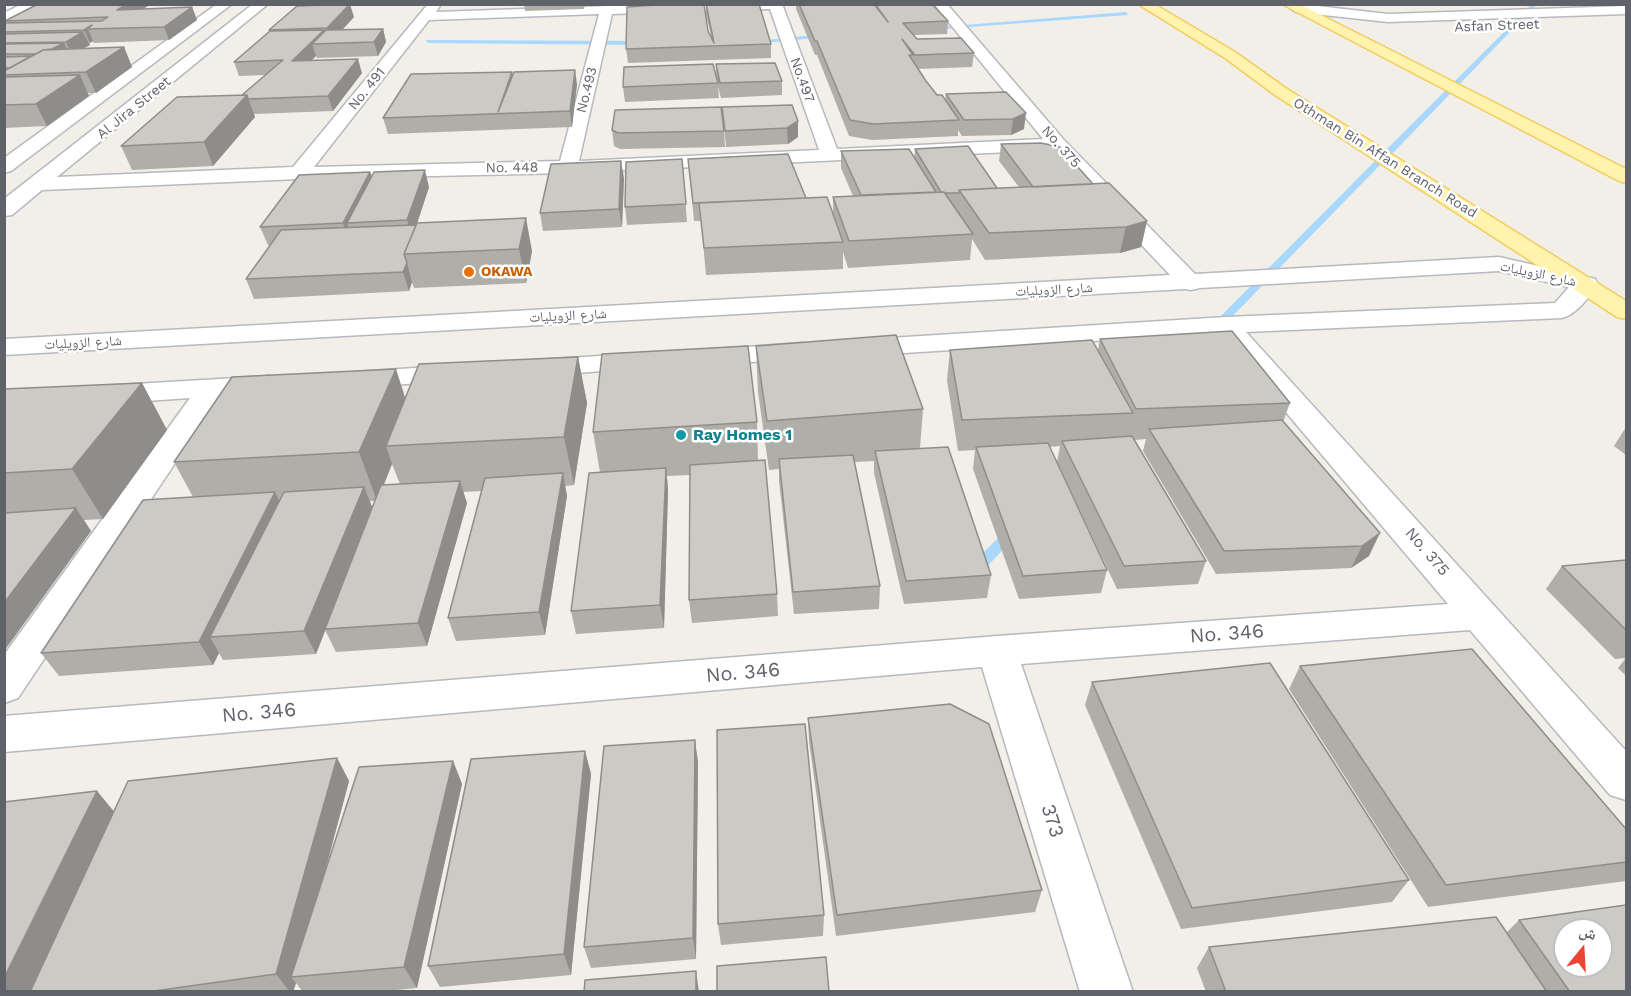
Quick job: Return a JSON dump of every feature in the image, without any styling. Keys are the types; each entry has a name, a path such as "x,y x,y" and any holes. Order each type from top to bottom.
{"main road":[{"name":"Othman Bin Affan Branch Road","path":"1144,4 1230,55 1281,92 1586,284 1626,312"},
{"path":"1292,6 1626,177"}],"street":[{"path":"4,18 34,4"},
{"name":"Al Jira Street","path":"4,167 226,4"},
{"name":"Al Jira Street","path":"4,210 262,4"},
{"name":"No. 375","path":"940,4 1057,144 1191,282"},
{"path":"1490,4 1514,14"},
{"path":"430,10 606,12 775,5"},
{"name":"No.497","path":"775,5 830,155"},
{"name":"Asfan Street","path":"1292,6 1388,18 1626,10"},
{"name":"No. 491","path":"299,173 430,10"},
{"name":"No.493","path":"568,167 606,12"},
{"name":"Asfan Street","path":"1388,18 1379,21 1384,26 1412,30 1626,22"},
{"path":"1386,35 1386,54"},
{"name":"No. 448","path":"39,184 299,173 568,167 1057,144"},
{"name":"شارع الزويليات","path":"4,347 1499,264 1586,284 1562,310 1226,325 330,381"},
{"name":"No. 375","path":"1226,325 1626,781"},
{"path":"73,396 294,383"},
{"path":"4,687 211,388"},
{"name":"No. 346","path":"4,734 997,651 1482,615"},
{"name":"373","path":"997,651 1107,992"}],"building":[{"path":"38,4 126,4 117,10 192,7 164,27 88,29 92,25 84,30 4,32 4,23 102,21 108,17 5,21"},
{"path":"350,4 327,28 269,30 297,6"},
{"path":"704,4 708,31 714,43 706,4 759,4 771,44 626,49 627,7"},
{"path":"799,4 874,4 888,22 875,4 932,4 948,21 903,23 917,39 961,38 974,53 915,55 902,39 913,55 909,55 926,81 937,95 942,95 959,120 873,124 850,120"},
{"path":"383,29 374,42 312,44 326,30"},
{"path":"324,30 292,61 358,59 328,96 248,99 247,95 242,95 283,60 234,62 270,31"},
{"path":"83,32 66,42 4,43 4,34"},
{"path":"64,43 36,54 4,54 4,44"},
{"path":"124,47 86,72 4,75 4,71 43,50"},
{"path":"31,56 10,68 4,68 4,57"},
{"path":"775,63 782,81 720,83 716,64"},
{"path":"713,64 718,83 623,87 624,67"},
{"path":"575,70 570,111 383,118 411,74 512,72 498,112 514,72"},
{"path":"80,75 36,104 4,105 4,77"},
{"path":"1006,92 1026,113 1013,119 964,120 946,94"},
{"path":"247,95 204,142 121,146 177,97"},
{"path":"792,105 798,121 787,128 725,131 722,107"},
{"path":"721,107 724,131 618,133 612,130 615,110"},
{"path":"1041,143 1060,147 1093,184 1033,187 1001,144"},
{"path":"968,146 997,188 959,190 959,193 941,192 915,149"},
{"path":"909,149 936,192 861,195 841,151"},
{"path":"788,154 806,198 693,203 688,159"},
{"path":"682,159 686,204 625,207 626,162"},
{"path":"621,161 619,209 540,213 551,164"},
{"path":"425,170 407,220 347,223 374,172"},
{"path":"370,172 343,223 260,227 299,175"},
{"path":"1109,183 1147,221 1126,227 989,233 959,190"},
{"path":"944,192 973,234 849,241 833,197"},
{"path":"827,197 843,242 704,248 699,203"},
{"path":"526,218 519,249 404,254 417,223"},
{"path":"416,225 404,254 407,263 403,272 246,279 281,230"},
{"path":"1232,331 1290,403 1136,409 1100,339"},
{"path":"896,335 923,409 767,421 756,346"},
{"path":"1092,340 1133,413 962,420 950,350"},
{"path":"748,346 757,422 593,432 602,354"},
{"path":"578,357 564,437 386,446 419,364"},
{"path":"396,369 359,452 174,462 232,377"},
{"path":"142,383 72,469 4,473 4,389"},
{"path":"1282,420 1380,533 1362,546 1224,551 1149,429"},
{"path":"1132,436 1206,561 1124,566 1062,441"},
{"path":"1048,443 1107,570 1023,576 976,447"},
{"path":"948,447 991,575 906,581 875,451"},
{"path":"853,455 880,586 793,592 779,459"},
{"path":"765,460 777,594 689,600 690,465"},
{"path":"666,468 660,605 571,611 589,473"},
{"path":"563,473 539,612 448,618 485,478"},
{"path":"460,481 418,623 325,629 381,485"},
{"path":"364,487 304,631 210,637 284,492"},
{"path":"275,492 199,642 41,653 143,500"},
{"path":"76,508 4,603 4,513"},
{"path":"1626,560 1626,630 1562,566"},
{"path":"1472,649 1626,829 1626,862 1446,885 1300,666"},
{"path":"1270,663 1409,880 1192,908 1092,682"},
{"path":"950,704 989,724 1042,890 837,915 808,718"},
{"path":"805,724 824,915 718,924 717,730"},
{"path":"695,740 693,938 584,947 604,746"},
{"path":"585,751 564,954 428,966 471,759"},
{"path":"337,758 276,974 147,992 30,992 128,781"},
{"path":"453,761 404,967 291,977 359,767"},
{"path":"97,791 4,978 4,802"},
{"path":"1626,905 1626,992 1570,992 1560,978 1613,978 1613,918 1553,918 1553,968 1519,920"},
{"path":"1496,917 1547,992 1226,992 1209,947"},
{"path":"826,957 829,992 717,992 717,966"},
{"path":"696,971 696,992 584,992 585,980"}],"waterway":[{"path":"1389,152 1535,4"},
{"path":"930,28 1126,14"},
{"path":"751,42 824,36"},
{"path":"428,41 645,43"},
{"path":"1213,330 1379,162"},
{"path":"974,571 1011,533"}],"place":[{"name":"OKAWA","path":"469,272"},
{"name":"Ray Homes 1","path":"681,435"}]}
